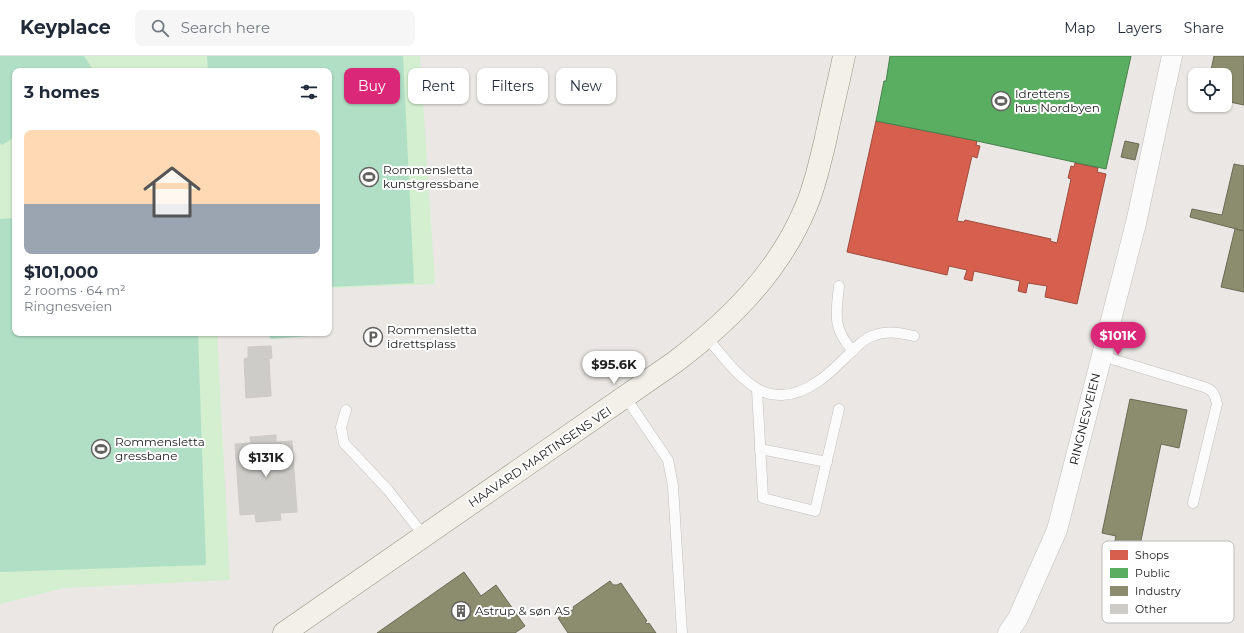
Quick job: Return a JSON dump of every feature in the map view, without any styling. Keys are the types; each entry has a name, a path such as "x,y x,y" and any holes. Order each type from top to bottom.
{"street":[{"name":"HAAVARD MARTINSENS VEI","path":"284,633 626,398 707,338 746,301 763,280 797,228 816,181 844,56"},
{"name":"RINGNESVEIEN","path":"1008,633 1018,618 1057,530 1136,223 1172,56"}],"lane":[{"path":"839,286 836,315 838,328 843,340 853,351"},
{"path":"707,338 734,369 757,389 778,395 801,391 833,370 860,344 871,337 893,331 914,336"},
{"path":"1102,356 1204,387 1210,390 1215,396 1216,404 1193,503"},
{"path":"757,389 763,498 815,511 839,409"},
{"path":"626,398 668,460 673,486 682,633"},
{"path":"346,410 341,427 344,443 388,490 424,536"},
{"path":"760,449 826,462"}],"green space":[{"path":"0,56 420,56 421,68 408,68 408,104 423,104 435,284 332,288 332,68 12,68 12,336 217,336 230,580 64,588 0,604"},
{"path":"0,56 84,56 92,68 12,68 12,139 2,145 0,143"},
{"name":"Rommensletta kunstgressbane","path":"207,56 403,56 414,283 332,287 332,68 208,68"},
{"name":"Rommensletta gressbane","path":"12,218 12,336 198,336 206,565 0,572 0,219"},
{"path":"269,336 309,336 271,339"}],"building: Shops":[{"path":"876,121 977,141 976,145 980,146 977,158 972,156 957,221 964,222 965,220 1051,239 1050,241 1057,243 1071,179 1068,178 1071,166 1074,167 1075,163 1098,168 1097,172 1106,174 1077,304 1045,297 1047,286 1028,283 1026,293 1018,291 1020,281 974,271 972,281 964,279 967,270 949,266 947,275 847,252"}],"building: Public":[{"name":"Idrettens hus Nordbyen","path":"890,56 1131,56 1106,169 876,121 884,81 886,81"}],"building: Industry":[{"path":"1214,56 1244,56 1244,105 1232,102 1232,68 1211,68"},
{"path":"1125,141 1139,144 1135,160 1121,157"},
{"path":"1234,164 1244,166 1244,231 1190,217 1192,209 1222,215"},
{"path":"1235,229 1244,231 1244,292 1221,287"},
{"path":"1130,399 1187,410 1179,448 1161,444 1141,541 1115,541 1116,536 1102,533"},
{"name":"Astrup & søn AS","path":"464,572 481,596 496,585 525,626 515,633 377,633"},
{"path":"610,581 613,585 621,583 647,621 645,622 647,624 649,623 656,633 568,633 558,618 570,609 571,611 574,609 573,607"}],"building: Other":[{"path":"271,346 272,358 269,359 271,396 246,398 244,359 248,358 248,347"},
{"path":"276,435 276,442 292,441 297,512 280,513 281,520 256,522 255,514 240,515 235,444 251,443 250,437"}],"place":[{"name":"Idrettens hus Nordbyen","path":"1001,101"},
{"name":"Rommensletta kunstgressbane","path":"369,177"},
{"name":"Rommensletta idrettsplass","path":"373,337"},
{"name":"Rommensletta gressbane","path":"101,449"},
{"name":"Astrup & søn AS","path":"461,611"}]}
